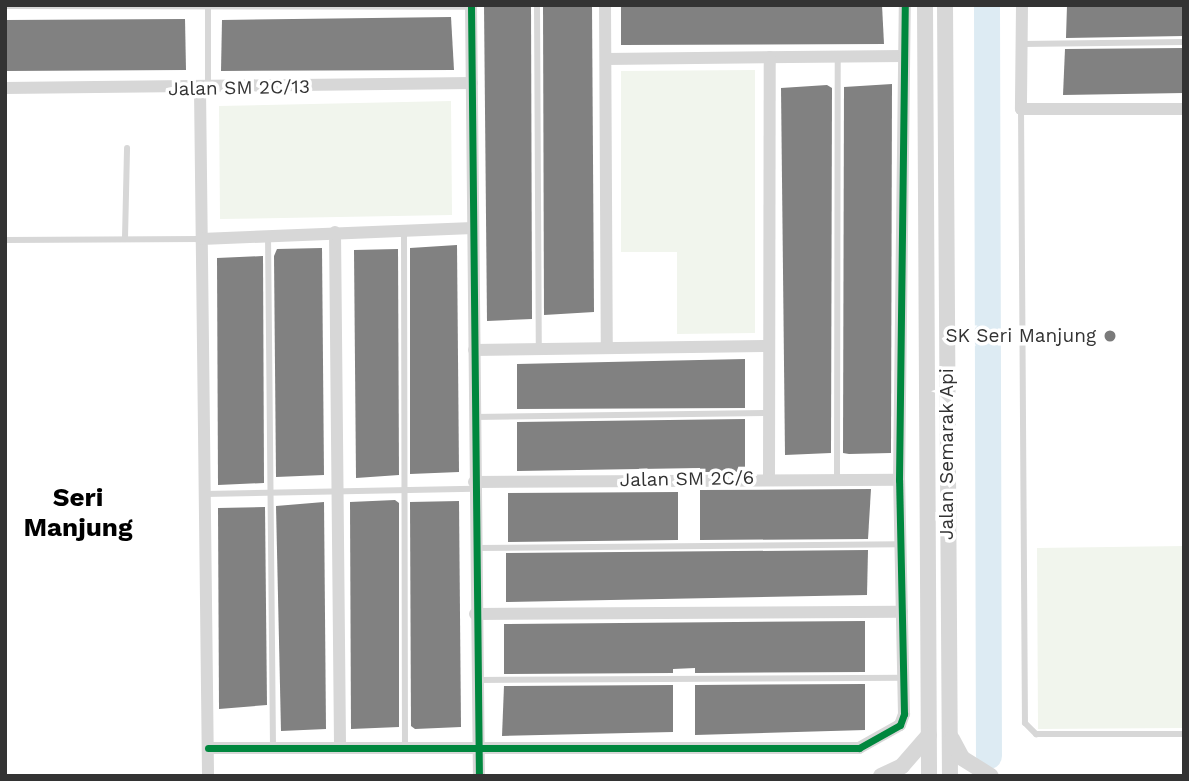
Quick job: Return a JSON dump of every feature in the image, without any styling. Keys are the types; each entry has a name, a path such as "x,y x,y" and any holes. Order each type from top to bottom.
{"street":[{"path":"605,5 607,347"},
{"path":"208,748 477,745 859,748 900,725 904,678 900,480 905,5"},
{"name":"Jalan Semarak Api","path":"925,5 929,776"},
{"name":"Jalan Semarak Api","path":"946,5 950,776"},
{"path":"1022,5 1021,109 1184,109"},
{"path":"471,6 474,548 479,776"},
{"path":"606,59 904,56"},
{"path":"769,478 770,57"},
{"name":"Jalan SM 2C/13","path":"5,88 204,89 472,83"},
{"path":"204,89 201,239 208,776"},
{"path":"201,239 268,233 473,228"},
{"path":"335,232 340,747"},
{"path":"474,350 769,346"},
{"name":"Jalan SM 2C/6","path":"474,486 769,478 900,480"},
{"path":"475,614 902,612"},
{"path":"949,730 962,758 991,776"},
{"path":"881,776 902,766 929,734"}],"lane":[{"path":"537,5 539,349"},
{"path":"5,6 471,6"},
{"path":"204,89 208,6"},
{"path":"1022,44 1184,42"},
{"path":"837,479 838,57"},
{"path":"1021,109 1025,723 1036,734 1184,734"},
{"path":"125,238 127,148"},
{"path":"404,230 405,746"},
{"path":"268,233 273,747"},
{"path":"5,240 201,239"},
{"path":"474,417 769,413"},
{"path":"205,494 474,486"},
{"path":"474,548 901,544"},
{"path":"476,680 904,678"}],"shaded area":[{"path":"755,70 755,333 677,334 677,252 621,252 621,71"},
{"path":"451,101 452,215 220,219 219,106"},
{"path":"1184,546 1184,728 1038,729 1037,548"}],"building":[{"path":"484,5 531,5 532,319 487,321"},
{"path":"543,5 592,5 594,312 544,315"},
{"path":"621,5 882,5 884,44 621,45"},
{"path":"1067,5 1184,5 1184,36 1066,38"},
{"path":"451,17 454,70 221,71 222,20"},
{"path":"185,19 186,70 5,71 5,20"},
{"path":"1184,48 1184,93 1063,95 1065,49"},
{"path":"892,84 891,453 849,454 843,453 844,87"},
{"path":"827,85 832,88 831,453 785,455 781,88"},
{"path":"457,245 459,472 410,474 410,248"},
{"path":"322,248 324,475 276,477 274,256 277,249"},
{"path":"398,249 399,475 356,478 354,250"},
{"path":"263,256 264,483 218,485 217,258"},
{"path":"745,359 745,408 517,409 517,364"},
{"path":"745,419 745,472 700,472 700,468 517,471 517,422"},
{"path":"871,489 868,539 700,540 700,490"},
{"path":"678,492 678,540 508,542 508,493"},
{"path":"395,500 399,503 399,727 351,729 350,502"},
{"path":"459,501 461,727 415,729 411,726 410,502"},
{"path":"324,502 326,729 281,731 276,506"},
{"path":"265,507 267,705 219,709 218,508"},
{"path":"868,550 867,595 506,602 506,553"},
{"path":"865,621 865,672 695,673 695,668 673,669 673,673 504,674 504,624"},
{"path":"865,684 865,730 695,735 695,685"},
{"path":"673,685 673,732 502,736 504,686"}],"waterway":[{"path":"987,5 989,756"}],"cycle path":[{"path":"471,5 479,776"},
{"path":"208,748 859,748 900,725 904,714 899,480 905,5"}],"place":[{"name":"SK Seri Manjung","path":"1110,336"}],"district":[{"name":"Seri Manjung","path":"78,513"}]}
